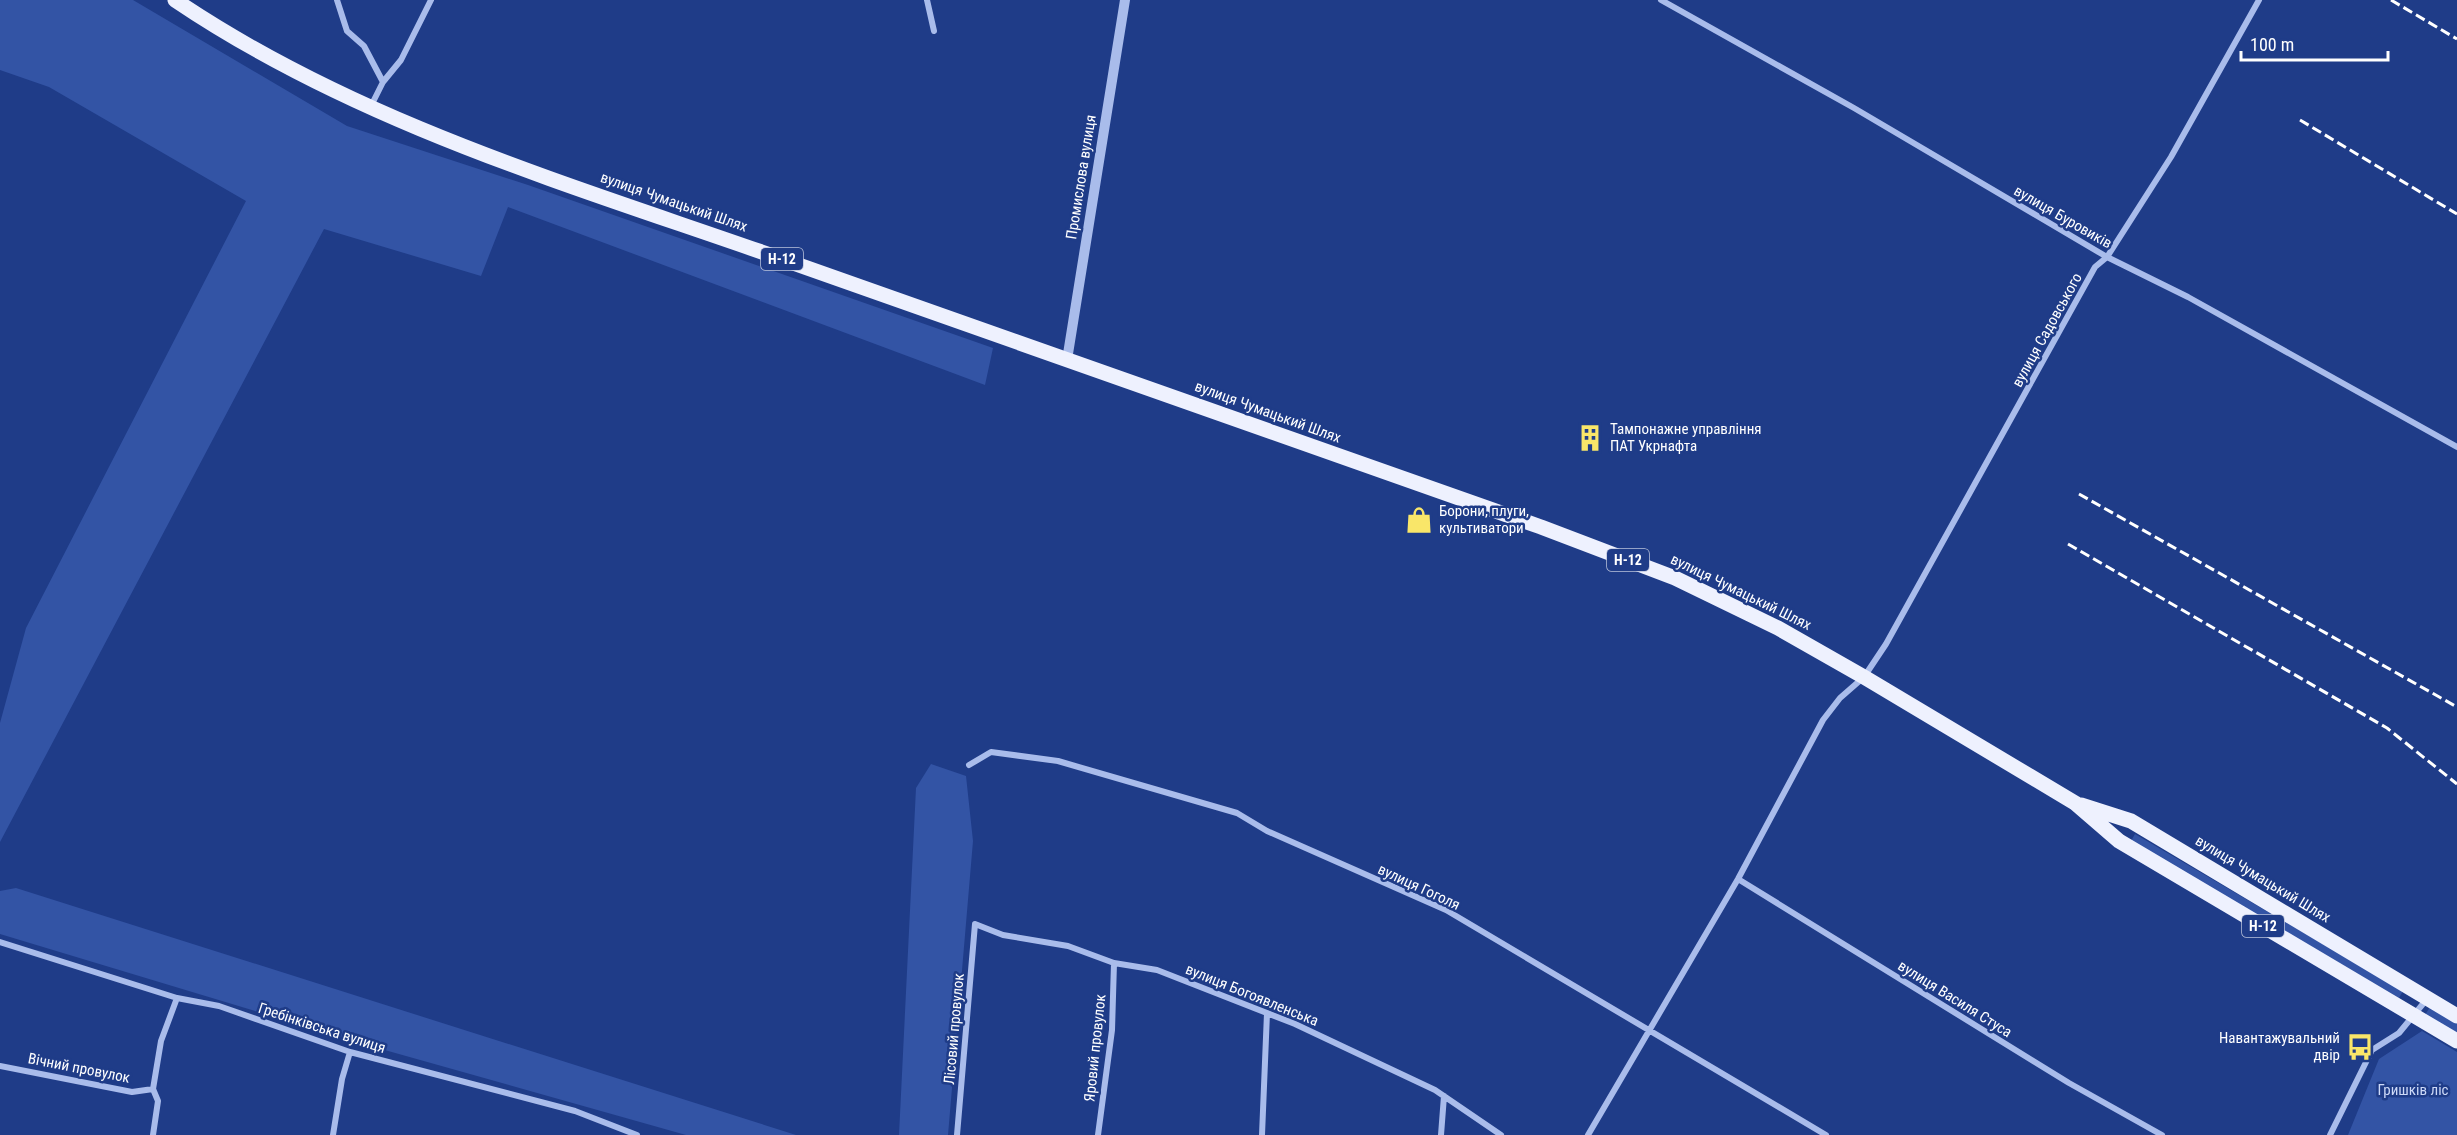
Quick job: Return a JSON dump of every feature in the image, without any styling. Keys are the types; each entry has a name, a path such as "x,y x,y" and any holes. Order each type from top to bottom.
{"main road":[{"name":"вулиця Чумацький Шлях","path":"175,0 206,21 310,80 416,127 576,187 1675,578 1778,628 1864,677 2075,803 2119,841 2457,1041"},
{"name":"вулиця Чумацький Шлях","path":"2075,803 2131,821 2457,1016"}],"street":[{"path":"337,0 347,31 368,50 372,64 383,82"},
{"path":"370,108 383,82 401,60 431,0"},
{"path":"927,0 934,31"},
{"name":"Промислова вулиця","path":"1067,360 1125,0"},
{"name":"вулиця Буровиків","path":"1661,0 1854,108 2108,257 2188,297 2457,447"},
{"name":"вулиця Садовського","path":"1588,1135 1738,879 1823,720 1840,698 1864,677 1892,634 2095,267 2108,257 2170,157 2259,0"},
{"name":"вулиця Гоголя","path":"969,765 991,752 1058,761 1237,813 1276,835 1446,910 1826,1135"},
{"name":"вулиця Василя Стуса","path":"1738,879 2069,1083 2162,1135"},
{"name":"вулиця Богоявленська","path":"975,924 1003,935 1068,946 1114,963 1157,970 1267,1013 1306,1029 1444,1096 1502,1135"},
{"name":"Лісовий провулок","path":"957,1135 975,924"},
{"name":"Гребінківська вулиця","path":"0,942 177,998 219,1006 350,1052 575,1111 637,1135"},
{"name":"Яровий провулок","path":"1098,1135 1112,1030 1114,963"},
{"path":"153,1135 158,1101 153,1089 161,1041 177,998"},
{"path":"2330,1135 2372,1050 2399,1032 2427,998"},
{"path":"1262,1135 1267,1013"},
{"path":"333,1135 342,1078 350,1052"},
{"name":"Вічний провулок","path":"0,1066 132,1092 153,1089"},
{"path":"1441,1135 1444,1096"}],"green space":[{"path":"0,0 133,0 347,126 528,185 993,348 985,385 508,207 481,276 324,229 0,842 0,723 26,628 246,201 49,87 0,70"},
{"path":"931,764 966,776 973,841 948,1135 899,1135 916,788"},
{"path":"2135,834 2403,991 2399,998 2131,841"},
{"path":"16,888 796,1135 686,1135 374,1047 0,934 0,891"},
{"path":"2430,1007 2457,1023 2457,1034 2425,1015"},
{"name":"Гришків ліс","path":"2422,1031 2457,1052 2457,1135 2348,1135 2379,1059"}],"railway":[{"path":"2391,0 2457,39"},
{"path":"2300,120 2457,214"},
{"path":"2079,494 2457,707"},
{"path":"2068,544 2387,728 2457,784"}],"place":[{"name":"Тампонажне управління ПАТ Укрнафта","path":"1590,438"},
{"name":"Борони, плуги, культиватори","path":"1419,520"},
{"name":"Навантажувальний двір","path":"2360,1047"}]}
